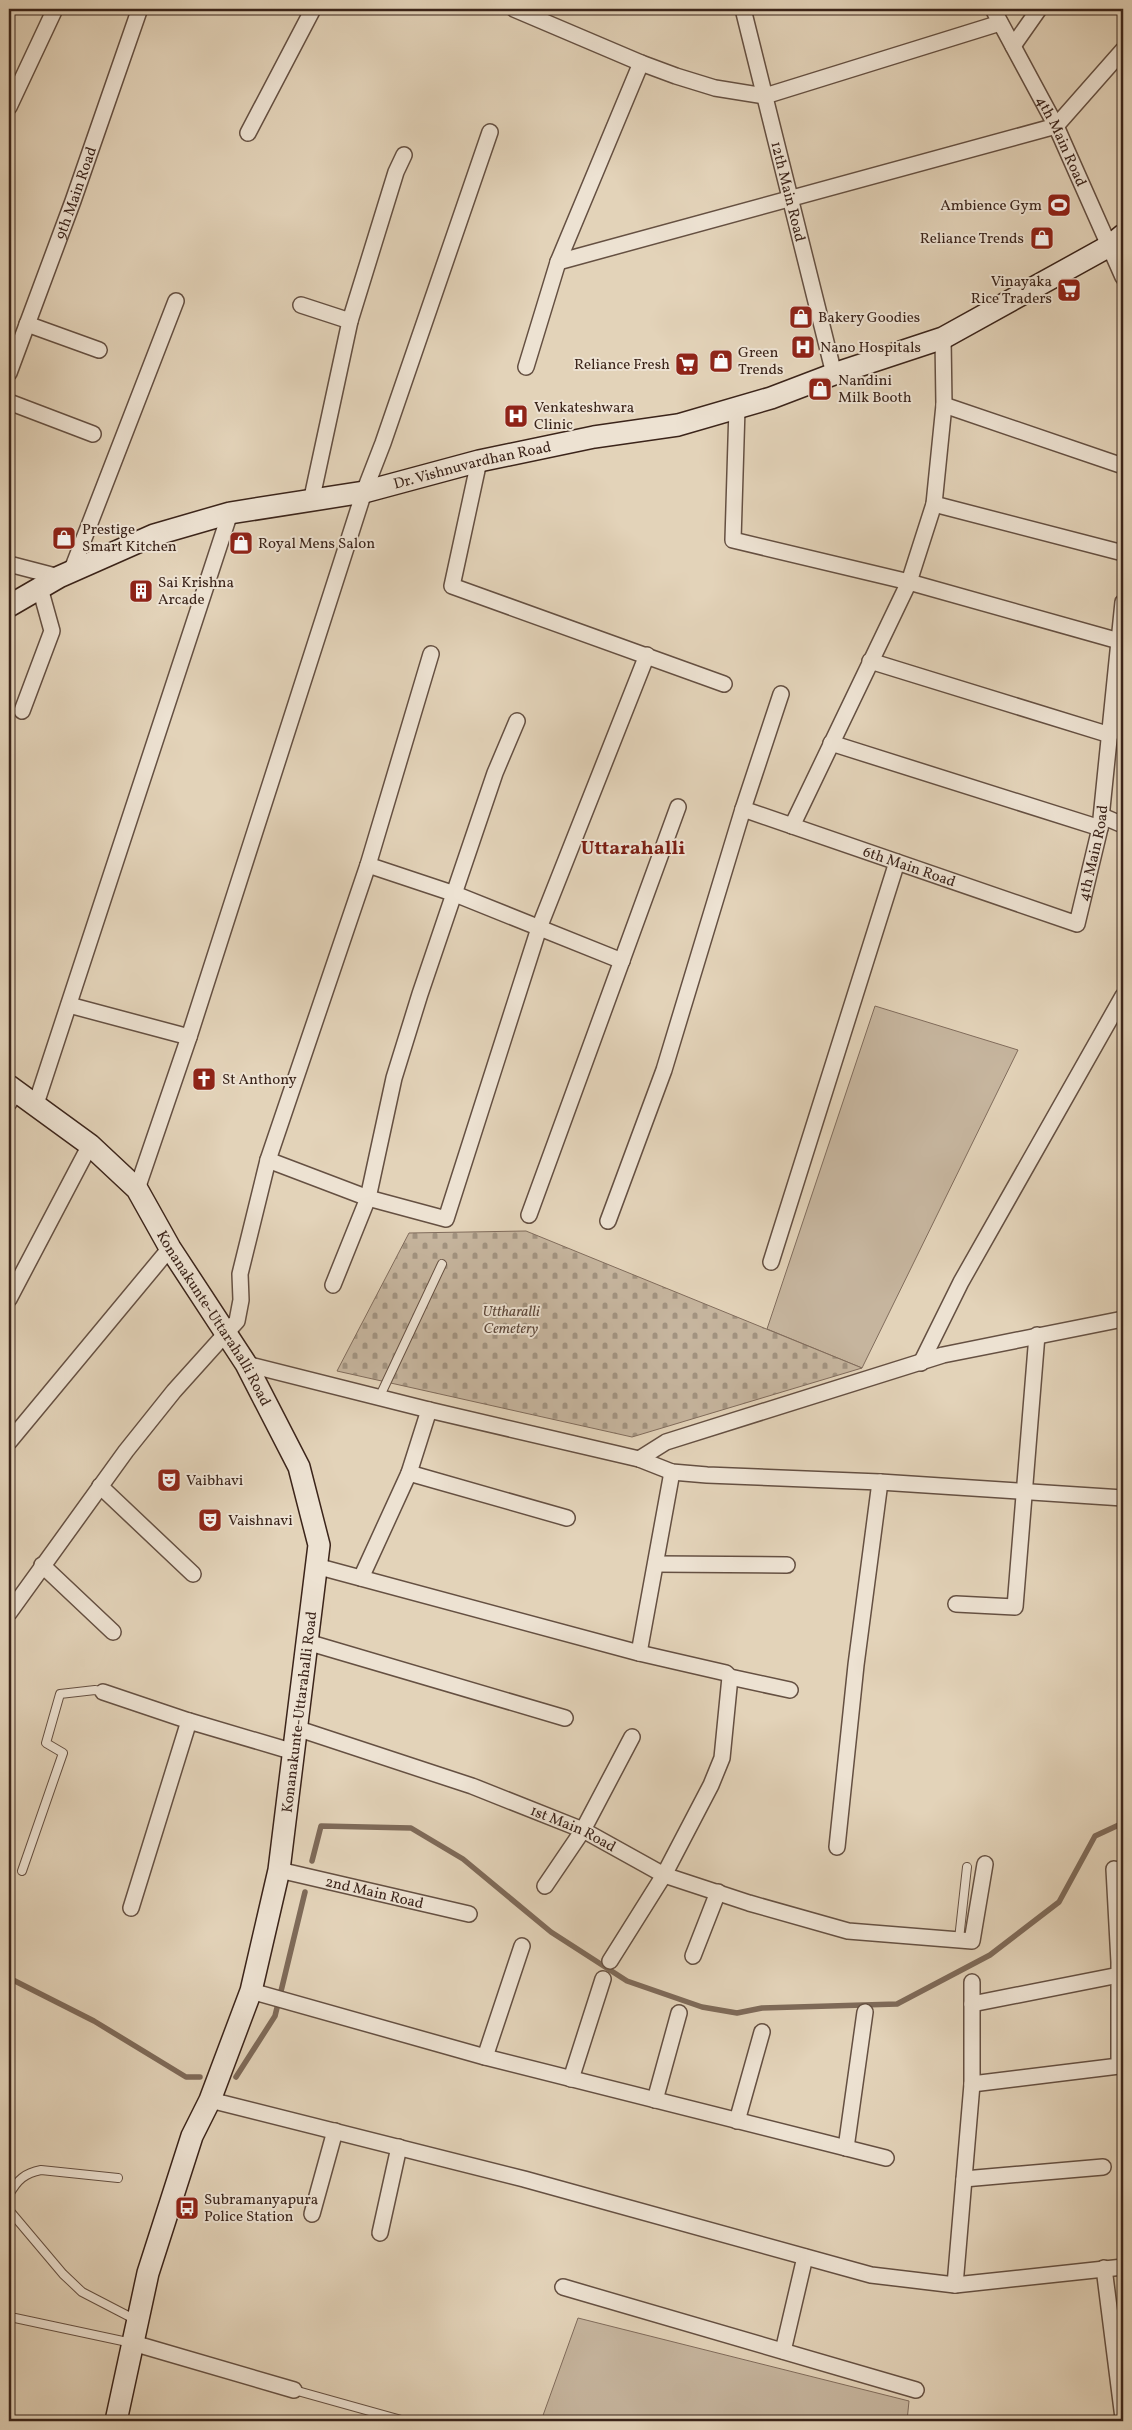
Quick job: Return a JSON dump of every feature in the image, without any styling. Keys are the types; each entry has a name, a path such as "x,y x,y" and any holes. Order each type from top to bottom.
{"main road":[{"name":"Dr. Vishnuvardhan Road","path":"9,606 65,574 154,535 230,513 311,502 364,492 479,461 594,437 678,425 771,398 834,374 943,338 1117,240"},
{"name":"Konanakunte-Uttarahalli Road","path":"11,1094 35,1107 90,1145 137,1190 170,1248 246,1364 299,1467 318,1545 280,1870 260,1994 192,2136 148,2273 116,2421"}],"street":[{"path":"9,107 55,9"},
{"path":"248,133 313,9"},
{"path":"514,9 641,63 715,88 765,96 1000,23"},
{"name":"12th Main Road","path":"743,9 834,374"},
{"name":"4th Main Road","path":"994,9 1012,46 1117,240 1123,277"},
{"path":"1012,46 1039,9"},
{"name":"9th Main Road","path":"9,373 73,201 139,11"},
{"path":"558,262 1056,126 1123,50"},
{"path":"526,367 558,262 641,63"},
{"path":"137,1190 189,1037 364,492 383,444 490,132"},
{"path":"311,502 350,321 396,172 404,155"},
{"path":"9,564 65,574 176,301"},
{"path":"301,305 350,321"},
{"path":"27,324 99,350"},
{"path":"792,826 909,582 934,504 944,405 943,338"},
{"path":"9,402 93,434"},
{"path":"944,405 1123,466"},
{"path":"737,408 733,540 909,582 1119,640"},
{"path":"479,461 452,586 724,684"},
{"path":"934,504 1123,553"},
{"path":"35,1107 230,513"},
{"path":"22,711 52,631 40,588"},
{"name":"4th Main Road","path":"1077,924 1101,822 1110,735 1118,715 1119,640 1123,602"},
{"path":"9,1612 100,1486 174,1391 237,1321 241,1300 240,1274 268,1160 368,865 431,654"},
{"path":"268,1160 368,1198 446,1218 539,928 647,655"},
{"path":"870,661 1110,735"},
{"path":"608,1220 664,1070 686,1004 743,809 781,694"},
{"path":"333,1285 368,1198 394,1078 496,773 517,721"},
{"path":"831,743 1101,822 1123,825"},
{"path":"529,1215 678,807"},
{"name":"6th Main Road","path":"743,809 1077,924"},
{"path":"772,1262 898,862"},
{"path":"368,865 455,894 622,961"},
{"path":"921,1363 961,1282 1123,996"},
{"path":"69,1004 189,1037"},
{"path":"9,1299 90,1145"},
{"path":"9,1442 170,1248"},
{"path":"639,1459 666,1442 943,1355 1123,1319"},
{"path":"956,1604 1015,1607 1037,1335"},
{"path":"246,1364 429,1410 639,1459 672,1472 758,1479 880,1482 1024,1490 1123,1498"},
{"path":"361,1578 409,1473 429,1410"},
{"path":"639,1653 672,1472"},
{"path":"409,1473 567,1518"},
{"path":"838,1847 856,1665 880,1482"},
{"path":"100,1486 193,1574"},
{"path":"656,1564 787,1565"},
{"path":"42,1565 113,1632"},
{"path":"316,1566 639,1653 726,1673 730,1677 790,1690"},
{"path":"307,1642 565,1718"},
{"path":"610,1961 664,1875 711,1785 722,1758 730,1677"},
{"path":"103,1692 189,1721 294,1752"},
{"path":"131,1908 189,1721"},
{"name":"1st Main Road","path":"296,1728 472,1786 583,1830 664,1875 848,1931 959,1939"},
{"path":"546,1886 583,1830 632,1737"},
{"path":"959,1939 972,1941 985,1864"},
{"path":"972,2084 1119,2066 1119,1975 1114,1869"},
{"name":"2nd Main Road","path":"280,1870 469,1914"},
{"path":"693,1956 718,1892"},
{"path":"485,2057 522,1946"},
{"path":"972,2004 1119,1975"},
{"path":"571,2079 603,1979"},
{"path":"955,2285 972,2084 972,1982"},
{"path":"260,1994 485,2057 886,2158"},
{"path":"655,2100 679,2012"},
{"path":"846,2148 865,2012"},
{"path":"738,2121 762,2032"},
{"path":"210,2100 524,2179 871,2275 955,2285 1123,2266"},
{"path":"312,2214 335,2132"},
{"path":"380,2233 399,2148"},
{"path":"964,2179 1103,2167"},
{"path":"783,2351 805,2257"},
{"path":"1104,2268 1123,2418"},
{"path":"563,2287 916,2390"},
{"path":"133,2343 294,2390"}],"lane":[{"path":"380,1398 442,1264"},
{"path":"22,1871 63,1753 46,1743 60,1694 95,1690 103,1692"},
{"path":"959,1939 967,1868"},
{"path":"9,2195 20,2178 29,2172 41,2170 118,2178"},
{"path":"9,2210 82,2292 138,2321"},
{"path":"9,2319 15,2318 133,2343"},
{"path":"294,2390 405,2421"}],"green space":[{"path":"875,1006 1018,1050 862,1368 767,1329"},
{"name":"Uttharalli Cemetery","path":"526,1231 862,1368 632,1437 337,1371 409,1233"},
{"path":"578,2318 909,2401 907,2421 541,2421"}],"waterway":[{"path":"312,1861 321,1826 411,1828 463,1859 551,1932 627,1981 702,2007 737,2013 762,2008 897,2004 990,1955 1059,1902 1095,1836 1123,1823"},
{"path":"236,2077 275,2016 305,1892"},
{"path":"9,1978 94,2021 186,2077 200,2077"}],"place":[{"name":"Ambience Gym","path":"1059,205"},
{"name":"Reliance Trends","path":"1042,238"},
{"name":"Vinayaka Rice Traders","path":"1069,290"},
{"name":"Bakery Goodies","path":"801,317"},
{"name":"Nano Hospitals","path":"803,347"},
{"name":"Green Trends","path":"721,361"},
{"name":"Reliance Fresh","path":"687,364"},
{"name":"Nandini Milk Booth","path":"820,389"},
{"name":"Venkateshwara Clinic","path":"516,416"},
{"name":"Prestige Smart Kitchen","path":"64,538"},
{"name":"Royal Mens Salon","path":"241,543"},
{"name":"Sai Krishna Arcade","path":"141,591"},
{"name":"St Anthony","path":"204,1079"},
{"name":"Vaibhavi","path":"169,1480"},
{"name":"Vaishnavi","path":"210,1520"},
{"name":"Subramanyapura Police Station","path":"187,2208"}],"district":[{"name":"Uttarahalli","path":"633,847"}]}
